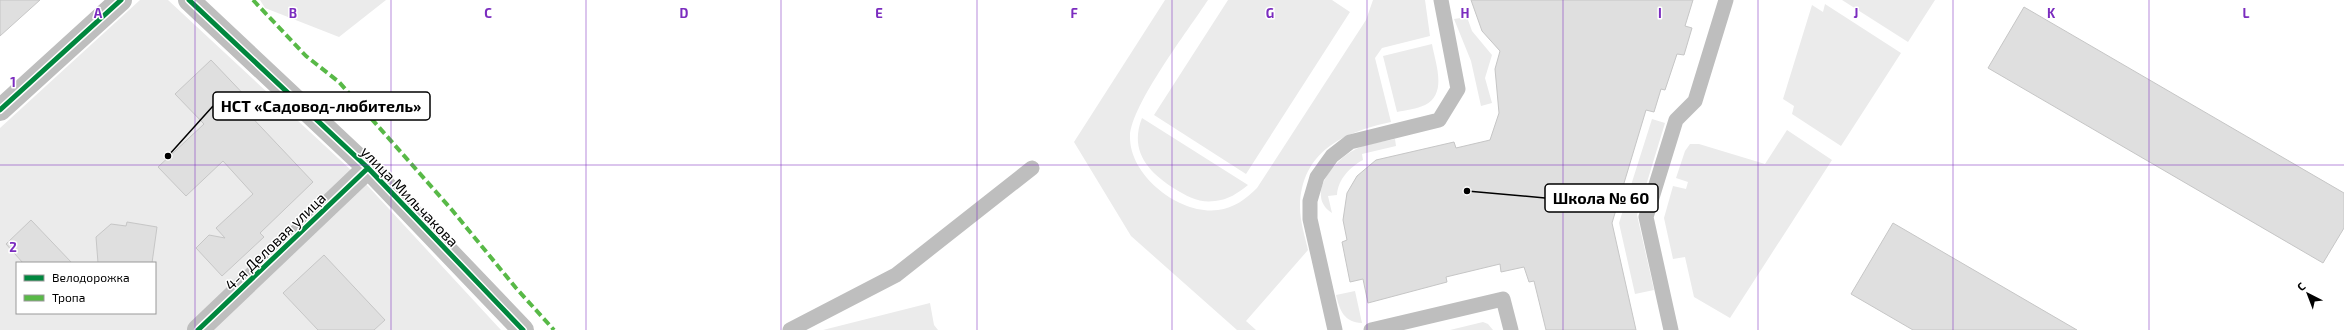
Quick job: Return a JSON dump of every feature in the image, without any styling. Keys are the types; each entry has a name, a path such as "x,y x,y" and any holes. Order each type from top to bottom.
{"street":[{"path":"0,110 121,0"},
{"name":"улица Мильчакова","path":"189,0 368,168 523,330"},
{"name":"4-я Деловая улица","path":"198,330 368,168"}],"lane":[{"path":"1335,330 1310,218 1313,188 1323,165 1350,142 1439,120 1458,89 1441,0"},
{"path":"1671,330 1646,217 1676,120 1695,101 1726,0"},
{"path":"790,330 896,275 1032,168"},
{"path":"1371,330 1503,299 1511,330"}],"shaded area":[{"path":"140,0 168,0 366,184 501,330 0,330 0,128"},
{"path":"260,0 386,0 339,37 265,8"},
{"path":"1165,0 1208,0 1162,67 1140,106 1133,122 1130,136 1132,151 1138,165 1147,178 1159,190 1188,206 1203,210 1218,210 1224,209 1239,202 1249,196 1257,188 1366,20 1373,0 1425,0 1430,36 1382,48 1375,58 1391,122 1357,132 1328,147 1317,158 1308,172 1302,188 1300,213 1308,250 1246,321 1256,330 1237,330 1131,236 1074,142"},
{"path":"1228,0 1332,0 1350,12 1246,174 1154,115"},
{"path":"1842,0 1935,0 1908,42"},
{"path":"1825,4 1901,53 1841,146 1792,114 1794,106 1783,99 1812,5 1823,12"},
{"path":"1467,17 1472,31 1492,55 1485,78 1492,103 1481,106 1471,61 1454,19"},
{"path":"1432,44 1438,77 1436,93 1432,100 1425,105 1397,112 1383,56"},
{"path":"1142,118 1248,185 1229,198 1220,200 1204,201 1184,195 1165,182 1149,168 1144,160 1138,141"},
{"path":"1652,119 1665,123 1637,215 1654,290 1635,294 1619,223"},
{"path":"1787,130 1832,160 1730,318 1694,297 1685,257 1673,259 1664,218 1673,186 1686,189 1688,182 1676,178 1685,151 1690,144 1699,144 1765,164"},
{"path":"1395,139 1396,146 1362,154 1363,160 1349,170 1342,179 1337,195 1328,196 1332,213 1324,205 1321,197 1322,187 1332,169 1339,161 1356,149 1370,144"},
{"path":"1355,291 1362,323 1351,320 1344,315 1339,306 1336,295"},
{"path":"930,303 934,325 938,330 823,330"},
{"path":"1483,322 1488,324 1493,330 1450,330"}],"building":[{"path":"0,0 40,0 0,36"},
{"path":"1471,0 1693,0 1685,26 1692,28 1684,55 1677,54 1665,90 1661,89 1654,112 1646,110 1612,223 1636,330 1546,330 1534,281 1529,282 1524,267 1501,272 1500,264 1446,277 1447,282 1368,303 1363,279 1350,282 1342,242 1347,240 1343,220 1347,193 1357,176 1376,160 1454,142 1456,148 1490,140 1499,113 1495,69 1500,51 1482,31"},
{"path":"2024,7 2344,193 2344,228 2323,263 1988,68"},
{"path":"211,60 251,102 244,109 313,182 260,233 264,237 222,276 196,248 209,235 225,238 216,228 253,194 223,161 186,196 158,167 204,124 175,94"},
{"path":"31,220 71,262 22,262 6,244"},
{"path":"127,222 157,227 152,262 98,262 96,237 111,224 126,226"},
{"path":"1893,223 2077,330 1913,330 1851,294"},
{"path":"324,255 385,320 374,330 318,330 283,293"}],"marked path":[{"path":"253,0 306,56 339,82 452,210 516,288 554,330"}],"cycle path":[{"path":"0,110 121,0"},
{"path":"189,0 368,168 523,330"},
{"path":"198,330 368,168"}],"place":[{"name":"НСТ «Садовод-любитель»","path":"168,156"},
{"name":"Школа № 60","path":"1467,191"}]}
